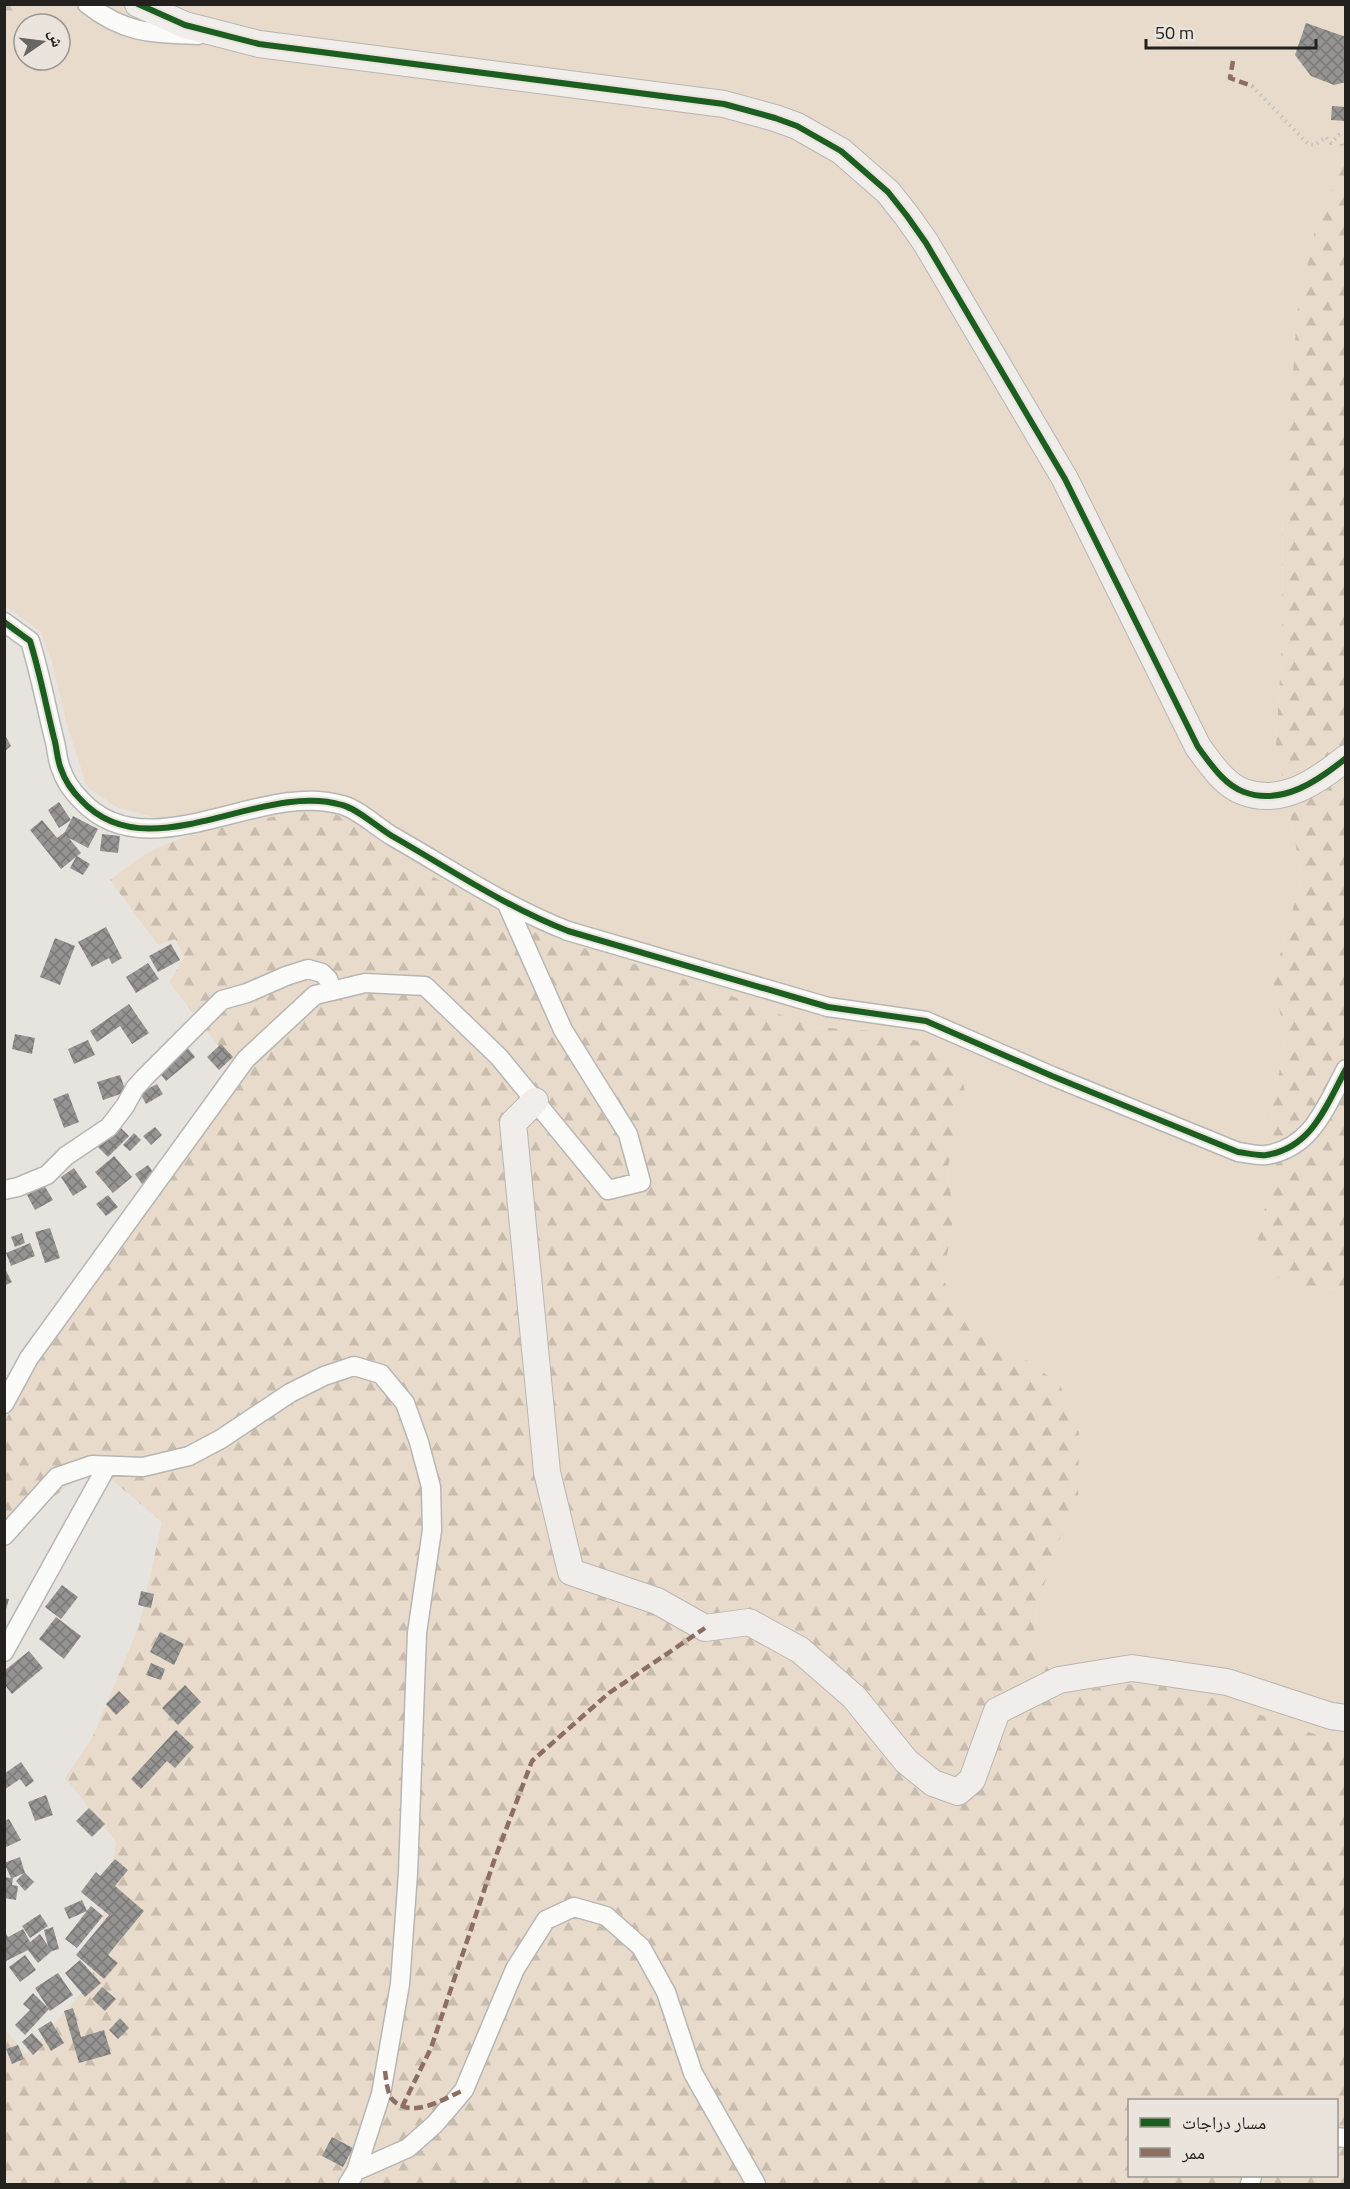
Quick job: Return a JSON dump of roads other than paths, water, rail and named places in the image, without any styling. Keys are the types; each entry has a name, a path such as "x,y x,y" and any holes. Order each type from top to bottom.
{"street":[{"path":"87,4 98,13 146,33 223,36"},
{"path":"138,4 186,26 259,44 724,104 796,126 841,152 888,192 926,243 1065,479 1198,747 1213,767 1229,783 1244,792 1263,795 1284,794 1308,786 1346,758"},
{"path":"4,622 30,641 60,769 70,789 92,812 109,822 164,829 269,806 324,800 345,806 377,827 541,921 568,931 828,1007 926,1021 1052,1076 1238,1152 1264,1155 1287,1150 1308,1135 1322,1116 1346,1070"},
{"path":"4,1404 11,1381 246,1059 315,995 365,982 425,987 499,1057 608,1190 641,1182 628,1134 563,1030 506,902"},
{"path":"4,1190 47,1175 66,1156 109,1127 135,1088 222,1000 247,993 308,969 322,973 328,979 333,991"},
{"path":"535,1101 513,1123 547,1472 571,1572 657,1601 705,1628 748,1622 800,1650 854,1697 906,1761 933,1783 958,1792 972,1780 997,1711 1059,1680 1132,1668 1227,1682 1331,1716 1346,1718"},
{"path":"4,1536 57,1477 92,1465 143,1467 189,1456 221,1439 291,1393 324,1376 354,1366 381,1374 405,1403 419,1442 431,1487 432,1530 417,1633 408,1873 400,1984 381,2094 352,2178"},
{"path":"4,1652 107,1466"},
{"path":"352,2178 408,2148 435,2124 464,2090 515,1969 546,1920 574,1907 606,1916 641,1947 666,1992 693,2073 756,2184"}]}
